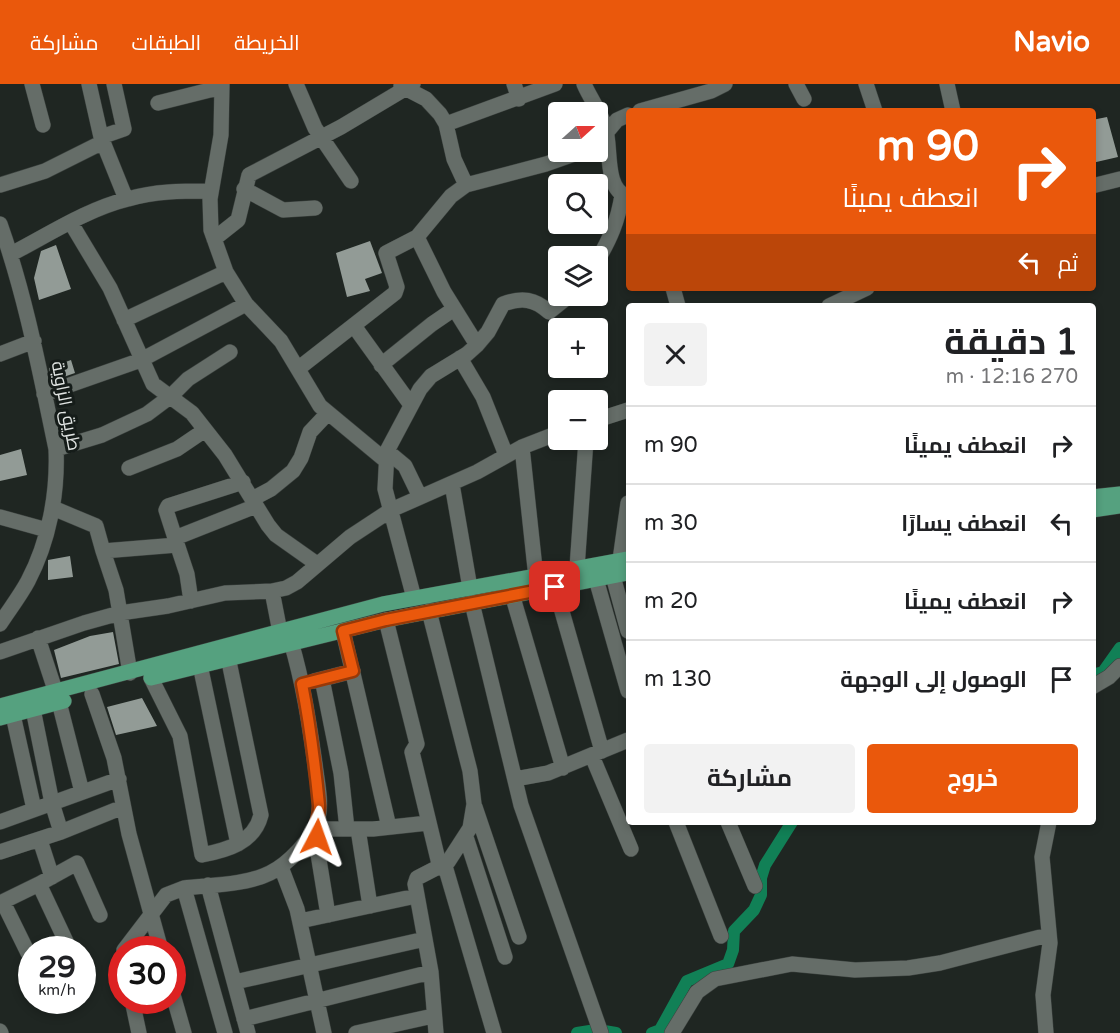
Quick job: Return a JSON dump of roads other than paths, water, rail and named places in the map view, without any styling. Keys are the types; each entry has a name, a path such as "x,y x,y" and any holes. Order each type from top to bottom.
{"main road":[{"path":"1096,497 1120,494"},
{"path":"1096,509 1120,506"},
{"path":"286,637 343,631 429,611 471,596 537,583 577,568 626,564"},
{"path":"537,583 555,587 613,576 626,564"},
{"path":"4,713 33,710 58,698 92,694 200,665 414,598 471,596"},
{"path":"4,713 58,698 130,673 236,652"}],"street":[{"path":"32,84 43,125"},
{"path":"89,84 102,139 126,199"},
{"path":"0,185 45,171 124,129 114,84"},
{"path":"296,84 321,138 351,181"},
{"path":"514,84 519,99"},
{"path":"446,124 555,84"},
{"path":"584,84 590,102"},
{"path":"651,108 711,91 725,84"},
{"path":"796,84 804,99"},
{"path":"866,84 874,108"},
{"path":"946,84 951,108"},
{"path":"158,103 222,85 221,135 210,191 210,221 225,272 246,304 281,340 320,406 327,414 405,466 420,497"},
{"path":"214,239 238,220 246,180 254,172 321,138 404,85 433,105 446,124 452,153 466,185"},
{"path":"608,131 617,120 626,116"},
{"path":"606,246 625,196 615,184 608,161"},
{"path":"299,368 397,290 386,256 387,252 417,237 451,196 466,185 552,162"},
{"path":"1096,185 1120,179"},
{"path":"244,189 283,210 315,208"},
{"path":"11,254 71,223 126,199 164,192 210,191"},
{"path":"71,223 110,288 153,384 192,413 243,482 276,535 317,564"},
{"name":"طريق الزاوية","path":"0,224 11,254 34,340 56,449 56,486 47,530 28,580 0,624"},
{"path":"417,237 454,309 477,345"},
{"path":"124,320 225,272"},
{"path":"835,303 861,291"},
{"path":"414,598 385,489 386,455 420,390 431,376 477,345 488,332 504,304 525,299 540,304 549,312 556,306"},
{"path":"44,394 141,360 246,304"},
{"path":"381,365 454,309"},
{"path":"354,326 411,405"},
{"path":"0,354 34,340"},
{"path":"56,449 83,442 147,414 171,396 188,379 230,352"},
{"path":"460,358 483,397 506,455"},
{"path":"608,416 626,411"},
{"path":"103,551 176,541 254,503 293,471 302,458 310,432 327,414"},
{"path":"129,468 177,448 205,430"},
{"path":"0,652 120,613 225,593 272,591 297,582 350,537 391,510 452,484 522,447 548,437"},
{"path":"522,447 537,583"},
{"path":"577,568 585,450"},
{"path":"190,601 187,574 166,510 168,506 243,482"},
{"path":"452,484 471,596 521,805 601,1033"},
{"path":"53,508 96,526 120,613 130,673"},
{"path":"0,517 47,530"},
{"path":"613,576 626,624"},
{"path":"596,579 626,684"},
{"path":"555,587 597,754 631,849"},
{"path":"510,588 563,768"},
{"path":"272,591 302,684 319,810 314,829 327,915"},
{"path":"429,611 470,771 474,804 519,937"},
{"path":"386,620 417,744 412,752 428,823 494,1033"},
{"path":"343,631 389,827"},
{"path":"38,638 58,698 82,792"},
{"path":"151,678 180,736 202,855 227,849 252,834 261,815 236,652"},
{"path":"200,665 238,844"},
{"path":"1096,685 1109,677 1120,666"},
{"path":"302,684 353,671"},
{"path":"322,679 370,906"},
{"path":"92,694 110,743 123,807 157,936"},
{"path":"33,710 52,803 61,832"},
{"path":"4,713 34,809"},
{"path":"515,779 537,777 626,741"},
{"path":"0,822 119,779"},
{"path":"436,1033 431,972 415,884 417,878 442,867 466,837 474,804"},
{"path":"0,852 40,840 123,807"},
{"path":"134,936 166,895 184,888 251,879 268,874 281,867 314,829 353,829 428,823"},
{"path":"677,825 721,936"},
{"path":"729,825 756,886"},
{"path":"1046,1033 1043,994 1049,952 1042,857 1048,825"},
{"path":"466,837 505,957"},
{"path":"40,840 46,881 65,936"},
{"path":"19,936 2,902 77,863 100,915"},
{"path":"281,867 291,889 300,921 324,1033"},
{"path":"208,885 246,1026 316,1001 431,972"},
{"path":"184,888 225,1033"},
{"path":"300,921 416,896"},
{"path":"672,1033 697,992 715,979 792,964 855,970 908,968 940,963 1048,935"},
{"path":"234,982 425,939"},
{"path":"135,1014 139,1033"},
{"path":"179,1014 184,1033"},
{"path":"356,1033 433,1016"}],"waterway":[{"path":"1096,674 1103,672 1120,648"},
{"path":"652,1033 660,1030 687,981 728,964 733,950 734,931 754,910 761,895 761,878 765,865 790,825"},
{"path":"577,1033 596,1030"},
{"path":"604,1031 616,1033"}]}
